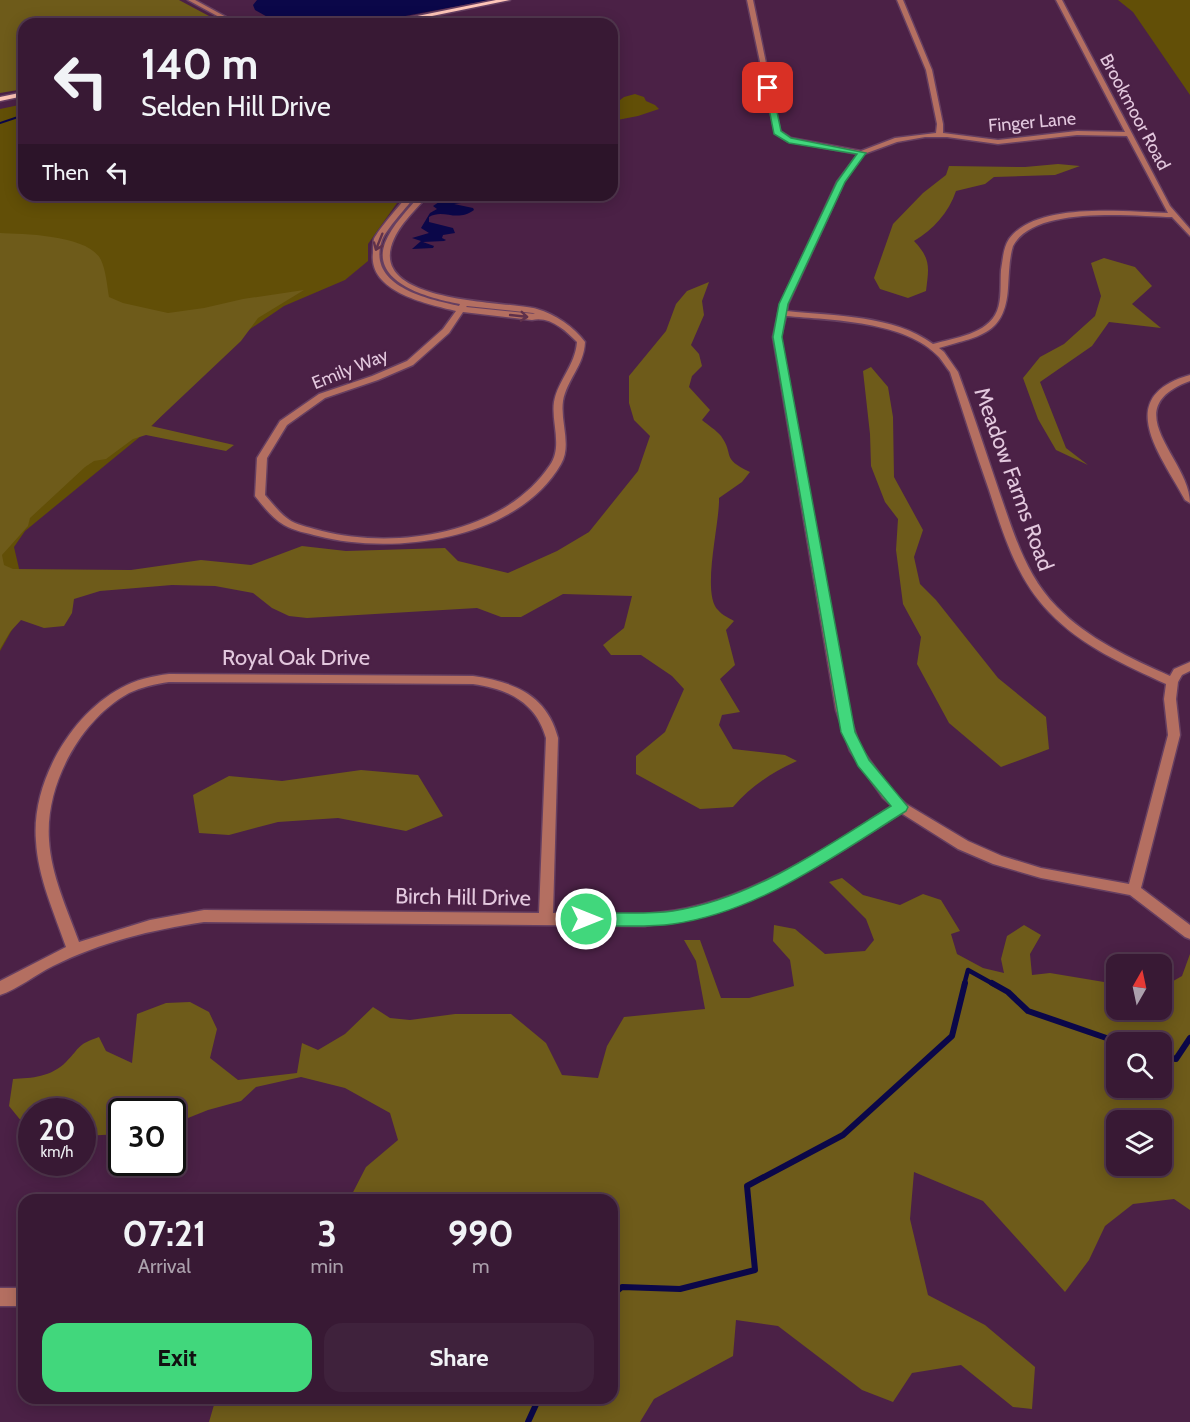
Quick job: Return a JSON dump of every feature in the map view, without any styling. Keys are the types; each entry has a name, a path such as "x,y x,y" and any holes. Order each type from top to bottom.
{"main road":[{"path":"413,18 507,0"},
{"path":"0,99 18,95"}],"street":[{"path":"190,0 224,18"},
{"path":"750,0 777,132 789,140 862,153 841,182 781,314 778,347 842,710 854,748 888,795 901,807 963,845 998,861 1041,873 1134,890 1190,933"},
{"path":"900,0 929,70 940,124 939,135"},
{"name":"Brookmoor Road","path":"1059,0 1128,134 1173,215 1189,233"},
{"name":"Finger Lane","path":"862,153 900,139 939,135 1002,142 1077,133 1128,134"},
{"path":"407,201 378,239 374,258 378,268 387,280 404,292 430,303 463,307"},
{"path":"419,201 392,236 386,254 387,262 408,285 463,307"},
{"path":"934,347 984,329 998,317 1002,308 1007,251 1014,238 1025,229 1046,220 1071,215 1173,215"},
{"name":"Emily Way","path":"463,307 535,311 569,328 581,342 576,370 559,398 561,435 558,462 538,488 508,509 471,527 412,540 367,542 325,537 285,522 260,496 262,458 283,423 322,396 410,363 446,331 463,307"},
{"name":"Meadow Farms Road","path":"781,314 879,325 912,336 934,347 945,357 954,372 1015,551 1036,591 1054,611 1084,637 1122,659 1172,682"},
{"path":"1190,378 1176,383 1161,393 1151,414 1156,435 1190,500"},
{"path":"1134,890 1174,735 1174,718 1170,699 1172,682 1178,672 1190,666"},
{"name":"Royal Oak Drive","path":"74,949 52,885 45,854 42,819 48,794 70,746 99,709 129,689 147,682 169,678 473,680 500,684 522,695 546,718 552,738 546,919"},
{"name":"Birch Hill Drive","path":"0,989 29,971 74,949 142,927 204,916 663,918 724,905 796,873 901,807"},
{"path":"0,1297 18,1297"}],"shaded area":[{"path":"0,0 179,0 213,18 18,18 18,90 0,93"},
{"path":"257,0 490,0 395,18 269,18 255,10 253,5"},
{"path":"1118,0 1190,0 1190,95 1133,12"},
{"path":"635,94 644,97 646,101 659,109 618,120 618,102"},
{"path":"18,105 18,201 370,201 372,203 397,203 368,244 368,261 345,280 284,306 231,342 147,431 25,531 14,547 27,603 0,651 0,109"},
{"path":"1058,164 1080,166 1055,175 994,177 985,184 956,191 940,220 914,241 928,264 926,291 908,298 880,289 874,278 893,224 923,193 946,175 949,166 1025,167"},
{"path":"440,201 468,201 454,204 474,210 468,214 456,216 440,214 429,217 429,222 453,228 455,233 443,235 442,238 446,240 444,241 423,242 434,246 433,248 412,249 421,241 412,238 429,233 421,228 430,213 437,209 433,206"},
{"path":"0,233 55,238 84,245 101,260 109,297 123,303 168,313 304,290 258,318 241,341 151,426 234,445 226,451 146,435 133,439 106,459 94,461 85,467 30,518 28,526 2,555 4,565 13,569 131,570 201,560 251,565 302,546 346,551 445,548 458,561 508,573 557,551 589,532 638,471 650,436 634,420 629,403 629,376 666,331 676,304 687,291 709,282 702,301 704,315 691,345 699,354 702,366 692,376 689,387 710,410 702,420 721,436 731,459 750,472 742,482 719,498 712,557 711,589 713,601 718,610 734,621 726,630 735,665 720,679 740,712 722,715 719,725 733,749 785,755 797,761 762,781 733,807 700,809 636,774 636,756 665,732 684,689 672,676 641,655 611,655 603,645 624,628 632,596 563,594 521,617 501,617 477,608 307,618 289,616 272,608 253,593 215,586 172,585 100,591 74,599 72,613 64,626 44,628 21,620 10,632 0,649"},
{"path":"1104,258 1135,267 1152,286 1132,304 1161,328 1109,322 1092,346 1040,382 1066,448 1088,465 1056,450 1038,419 1023,378 1040,357 1064,344 1095,316 1101,296 1091,263"},
{"path":"871,367 888,387 893,417 894,477 923,530 914,557 920,584 936,600 998,678 1046,717 1049,749 1001,767 949,723 917,664 921,637 903,604 896,550 898,519 885,502 871,466 863,371"},
{"path":"361,770 418,775 443,816 406,831 338,818 278,822 229,835 199,833 193,795 229,776 282,781"},
{"path":"842,878 863,895 900,905 923,894 941,900 960,931 951,934 957,954 983,968 1004,973 1001,959 1007,936 1024,925 1041,935 1030,954 1032,975 1050,973 1106,982 1106,1020 1172,1020 1172,982 1182,976 1190,954 1190,1210 1174,1199 1133,1204 1105,1226 1089,1260 1065,1292 983,1201 914,1172 910,1219 928,1295 985,1325 1035,1367 1032,1409 1013,1407 961,1365 912,1373 893,1402 862,1390 778,1326 736,1320 733,1356 654,1399 640,1422 209,1422 214,1404 618,1404 618,1194 352,1194 366,1167 398,1140 390,1113 345,1088 301,1077 256,1087 241,1101 186,1119 186,1098 108,1098 108,1135 96,1135 96,1098 18,1098 18,1117 9,1106 13,1079 48,1074 66,1062 82,1044 99,1037 106,1051 132,1063 137,1014 166,1003 190,1002 209,1012 217,1029 210,1058 238,1080 297,1073 302,1043 318,1050 345,1034 373,1007 390,1018 410,1020 455,1014 511,1014 546,1043 562,1075 598,1078 607,1046 624,1017 705,1009 696,961 684,940 700,940 721,998 749,998 794,986 790,960 773,941 774,925 795,929 825,954 865,951 874,940 866,919 829,882"}],"waterway":[{"path":"0,123 18,117"},
{"path":"964,985 968,970 995,985"},
{"path":"618,1290 622,1287 680,1289 755,1270 747,1186 843,1135 952,1036 965,983"},
{"path":"992,983 1008,992 1028,1011 1106,1038"},
{"path":"1172,1058 1176,1059 1190,1038"},
{"path":"528,1422 536,1404"}],"route":[{"path":"586,919 672,918 724,905 796,873 901,807 888,795 863,763 854,748 842,710 777,337 784,304 841,182 862,153 789,140 777,132 768,88"}]}
